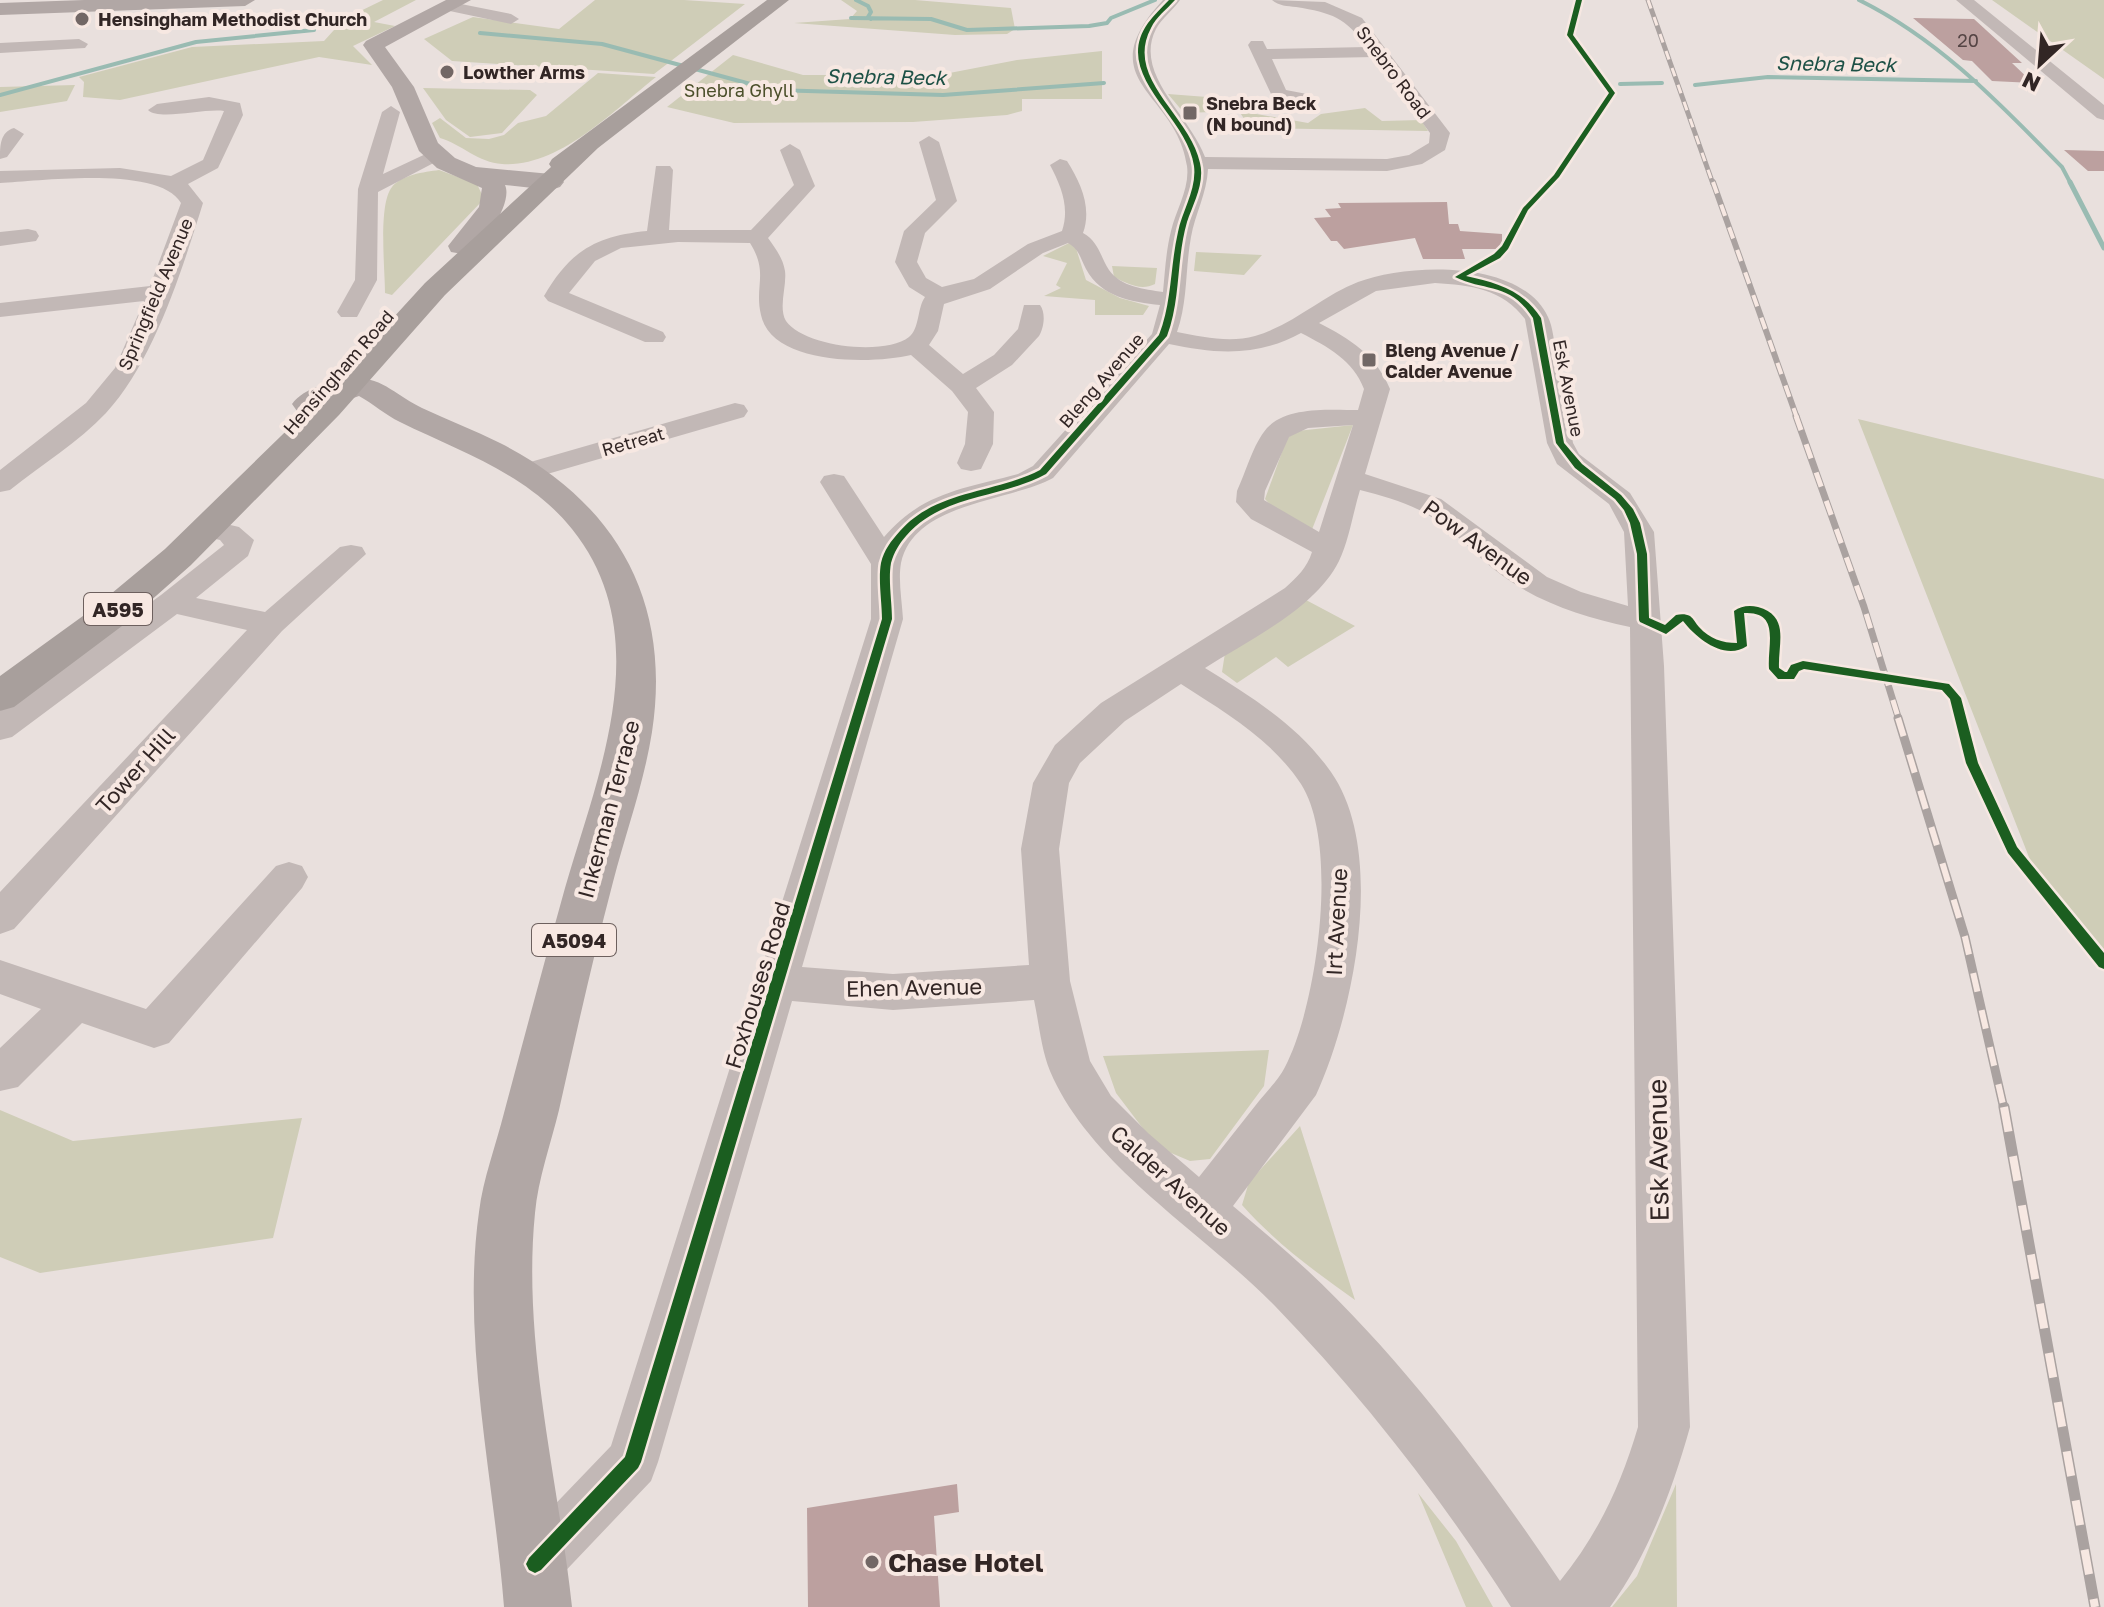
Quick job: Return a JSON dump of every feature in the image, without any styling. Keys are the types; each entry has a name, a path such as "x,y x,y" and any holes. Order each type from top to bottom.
{"highway":[{"path":"367,394 384,344 538,183 779,0"},
{"name":"Hensingham Road","path":"367,394 377,325 461,246 538,183"},
{"name":"A595","path":"0,697 108,617 218,519 306,418"}],"main road":[{"path":"2,11 126,2 245,0"},
{"path":"456,4 373,45 403,87 419,132 437,156 483,179 538,183"},
{"path":"461,246 497,199 498,194 483,179"},
{"path":"306,418 353,416 367,394"},
{"path":"306,418 367,394"},
{"name":"Inkerman Terrace","path":"367,394 530,471 570,502 600,540 626,598 634,638 633,719 624,764 583,905 507,1210 503,1250 507,1329 537,1585"}],"street":[{"path":"1172,0 1144,34 1141,66 1149,85 1183,129 1197,163"},
{"name":"Snebro Road","path":"1197,163 1387,165 1425,157 1438,146 1440,133 1351,16 1315,2 1280,0"},
{"path":"1964,0 2104,114"},
{"path":"456,4 511,19"},
{"path":"0,48 79,44"},
{"path":"1305,99 1279,94 1260,49 1379,52"},
{"path":"157,110 209,103 233,107 234,115 211,164 172,184"},
{"name":"Hensingham Road","path":"349,312 366,280 368,189 391,112"},
{"path":"0,153 14,134"},
{"path":"925,149 947,201 915,231 906,262 917,282 940,296"},
{"path":"757,237 805,186 790,150"},
{"path":"368,189 437,156"},
{"name":"Bleng Avenue","path":"886,564 893,545 928,511 967,494 1010,485 1043,472 1163,336 1174,300 1181,229 1198,176 1197,163"},
{"path":"1060,165 1072,186 1079,221 1071,236"},
{"path":"657,239 663,170"},
{"name":"Springfield Avenue","path":"0,177 127,175 172,184 182,189 192,203 127,370 95,409 0,484"},
{"path":"654,337 556,296 581,261 602,247 627,240 722,235 757,237"},
{"path":"0,239 28,236"},
{"path":"757,237 773,264 773,316 777,325 808,346 833,352 891,352 915,345 927,332 931,307 940,296 981,285 1046,241 1071,236 1090,247 1100,274 1107,282 1134,293 1174,300"},
{"name":"Esk Avenue","path":"1163,336 1235,346 1264,341 1302,324 1371,285 1415,277 1459,277 1485,282 1522,299 1537,318 1560,443 1567,458 1620,499 1639,532 1648,669 1664,1427 1650,1477 1627,1533 1597,1580 1575,1607"},
{"path":"0,310 159,292"},
{"path":"961,386 1003,360 1030,331 1032,310"},
{"name":"Calder Avenue","path":"1302,324 1344,347 1367,367 1377,389 1329,549 1313,579 1296,595 1113,712 1067,754 1051,783 1040,849 1050,981 1070,1067 1096,1110 1132,1148 1290,1287 1362,1363 1491,1527 1544,1607"},
{"path":"915,345 961,386 981,412 979,444 971,463"},
{"name":"Retreat","path":"530,471 735,411"},
{"path":"1329,549 1261,513 1250,502 1251,491 1277,433 1284,426 1298,422 1370,417"},
{"name":"Pow Avenue","path":"1350,479 1406,493 1445,512 1530,582 1581,606 1644,620"},
{"path":"834,482 886,564"},
{"path":"0,728 172,602 238,549 239,540 218,519"},
{"name":"Tower Hill","path":"0,918 271,624 351,554"},
{"name":"Foxhouses Road","path":"537,1585 632,1462 887,619 886,564"},
{"path":"172,602 271,624"},
{"name":"Irt Avenue","path":"1180,668 1259,718 1290,745 1319,782 1337,832 1342,881 1332,985 1321,1030 1301,1081 1202,1210"},
{"path":"0,977 154,1030 289,877"},
{"name":"Ehen Avenue","path":"779,983 893,992 1050,981"},
{"path":"3,1073 74,1004"}],"green space":[{"path":"383,0 416,0 374,22 395,26 353,46 372,65 319,57 120,100 83,97 84,82 79,77 192,47 324,41 344,19"},
{"name":"Snebra Ghyll","path":"595,0 745,4 654,74 452,61 424,39 473,17 559,29"},
{"path":"841,0 915,0 1011,8 1015,29 1007,34 955,35 794,23 850,19 857,11"},
{"path":"1992,0 2104,0 2104,79"},
{"name":"Snebra Ghyll","path":"1102,51 1102,99 1022,99 1022,111 1007,115 913,122 734,123 667,107 733,55 803,75 939,75 1017,60"},
{"path":"598,73 656,77 585,134 544,157 523,163 494,163 440,138 432,123 440,118 466,138 489,139 504,135 518,123 546,116"},
{"path":"75,85 67,101 0,112 0,87"},
{"path":"423,88 530,90 537,95 502,133 470,137 446,120"},
{"path":"1168,94 1246,100 1240,111 1308,123 1321,114 1365,108 1382,121 1421,120 1428,131 1250,128 1239,111 1184,113"},
{"path":"439,170 477,184 484,199 392,295 385,293 384,222 388,195 401,180"},
{"path":"1069,243 1075,245 1086,280 1120,298 1149,306 1143,315 1095,315 1095,300 1044,296 1061,288 1056,285 1067,263 1043,256"},
{"path":"1196,252 1262,255 1244,275 1194,271"},
{"path":"1112,266 1157,268 1155,284 1140,287 1124,282 1114,277"},
{"path":"1858,419 2104,479 2104,958 2034,870"},
{"path":"1353,425 1311,532 1276,511 1265,499 1287,438 1297,431"},
{"path":"1306,600 1355,626 1288,667 1276,657 1237,683 1222,672 1225,653"},
{"path":"1269,1050 1264,1086 1210,1159 1190,1161 1157,1147 1116,1093 1103,1056"},
{"path":"0,1110 73,1141 302,1118 273,1238 40,1273 0,1257"},
{"path":"1300,1126 1355,1300 1296,1256 1242,1205 1249,1182"},
{"path":"1676,1484 1677,1607 1612,1607 1637,1576"},
{"path":"1418,1493 1456,1541 1493,1607 1466,1607"}],"building":[{"path":"1913,18 1974,19 2022,63 2012,63 2033,83 1992,81 1972,61 1963,60"},
{"path":"2064,150 2104,151 2104,171 2088,171"},
{"path":"1447,202 1449,224 1458,224 1460,231 1502,234 1502,249 1462,249 1465,259 1423,259 1415,238 1344,249 1337,241 1331,241 1314,218 1331,217 1325,209 1341,208 1338,203"},
{"name":"Chase Hotel","path":"957,1484 959,1512 934,1516 940,1607 808,1607 807,1508"}],"waterway":[{"path":"856,0 868,6 870,18"},
{"path":"870,18 931,19 967,30 1089,26 1107,23 1111,18 1155,0"},
{"path":"1859,0 1916,34 1974,81"},
{"path":"851,18 870,18"},
{"name":"Snebra Beck","path":"0,95 196,42 314,30"},
{"name":"Snebra Beck","path":"480,33 602,44 773,90 943,95 1104,83"},
{"name":"Snebra Beck","path":"1695,85 1768,77 1974,81"},
{"path":"1974,81 2062,167 2071,184"},
{"name":"Snebra Beck","path":"1620,84 1662,83"},
{"path":"2070,182 2104,248"}],"railway":[{"path":"1648,0 1713,184"},
{"path":"1713,182 1797,418"},
{"path":"1796,416 1864,607 1899,720"},
{"path":"1898,718 1965,937 2004,1109"},
{"path":"2004,1107 2095,1607"}],"cycle path":[{"path":"535,1564 632,1462 887,619 886,564 893,545 912,523 928,511 1028,480 1043,472 1163,336 1174,296 1182,228 1198,171 1189,140 1150,83 1142,65 1140,46 1150,24 1172,0"},
{"path":"1459,277 1497,256 1505,247 1525,209 1557,176 1612,93 1570,35 1579,0"},
{"path":"1459,277 1514,294 1531,308 1537,318 1560,443 1579,466 1618,497 1635,523 1642,554 1644,620 1666,630 1680,617 1687,619 1698,632 1716,644 1742,646 1739,611 1754,610 1767,614 1772,620 1774,669 1782,676 1790,676 1795,668 1803,665 1945,687 1955,698 1972,763 2012,850 2104,963"}],"place":[{"name":"Hensingham Methodist Church","path":"82,19"},
{"name":"Lowther Arms","path":"447,72"},
{"name":"Snebra Beck (N bound)","path":"1190,113"},
{"name":"Bleng Avenue / Calder Avenue","path":"1369,360"},
{"name":"Chase Hotel","path":"872,1562"}]}
